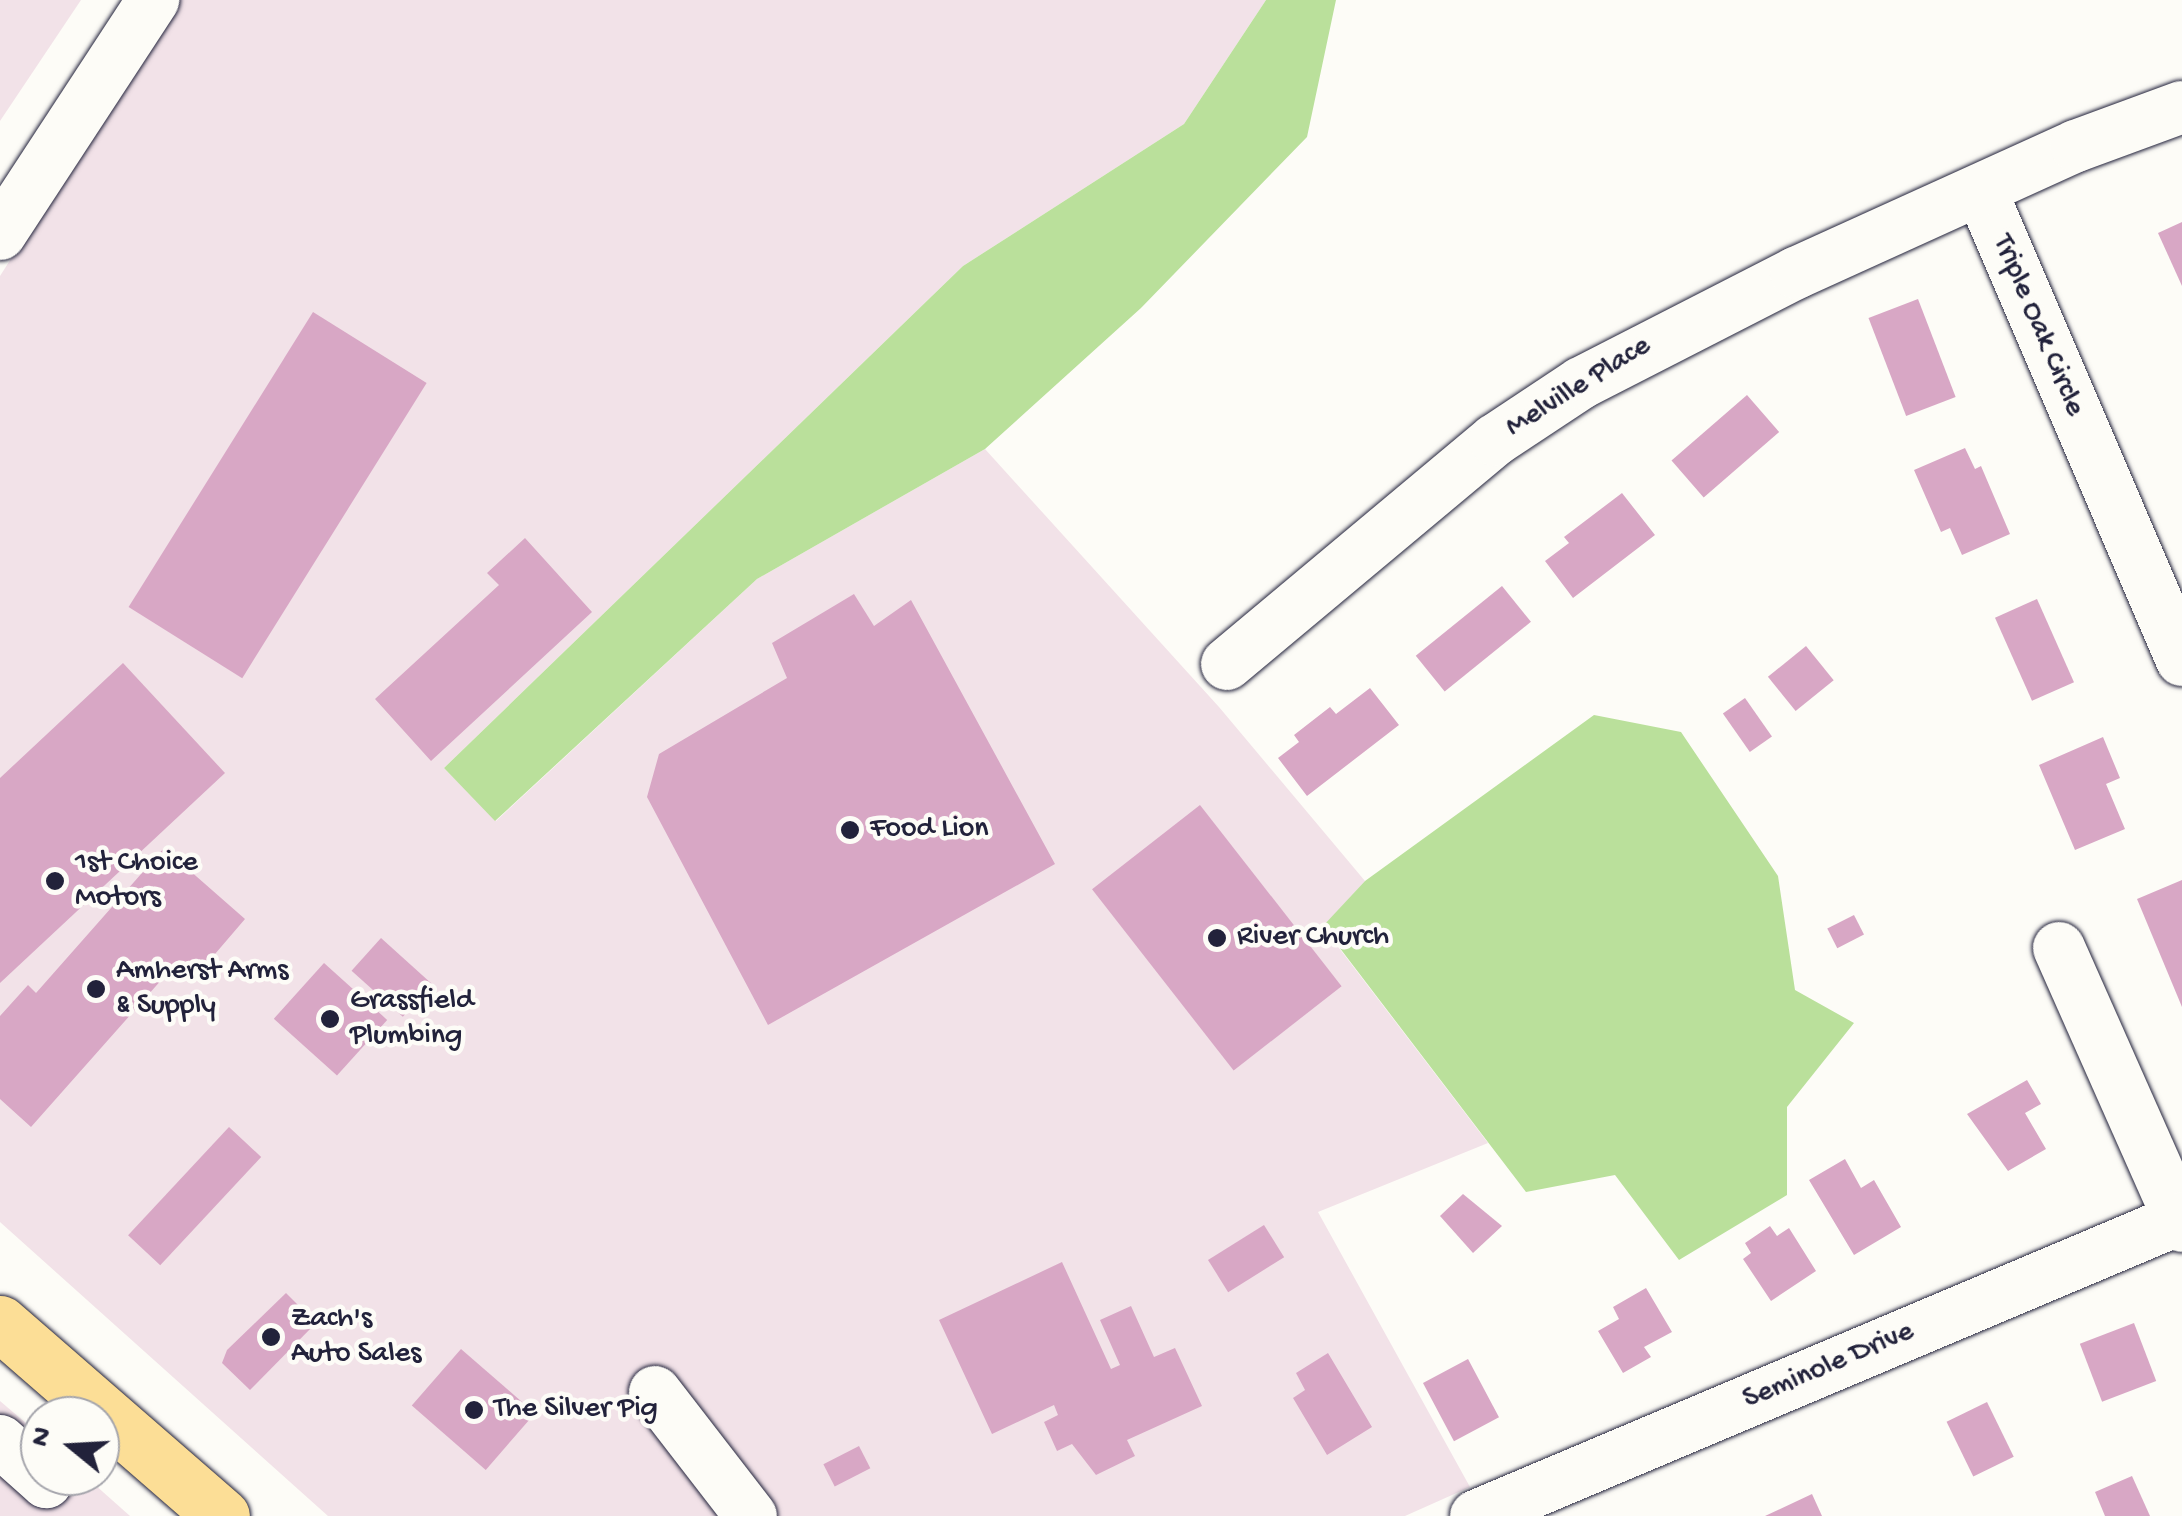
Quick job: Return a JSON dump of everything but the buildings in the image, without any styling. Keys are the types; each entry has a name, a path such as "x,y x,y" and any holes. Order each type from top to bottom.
{"main road":[{"path":"0,1323 80,1396"},
{"path":"120,1431 222,1516"}],"street":[{"path":"0,234 153,0"},
{"path":"1982,192 2076,146 2182,107"},
{"name":"Triple Oak Circle","path":"1982,192 2182,660"},
{"name":"Melville Place","path":"1227,664 1480,452 1580,383 1796,273 1982,192"},
{"path":"2059,948 2181,1221"},
{"name":"Seminole Drive","path":"1476,1516 2181,1221"},
{"path":"654,1392 750,1516"},
{"path":"0,1440 20,1458"}],"shaded area":[{"path":"0,0 81,0 0,121"},
{"path":"176,0 1266,0 1184,124 963,266 444,768 496,821 757,579 985,449 1219,707 1365,881 1323,927 1488,1143 1318,1212 1470,1487 1405,1516 328,1516 0,1222 0,276"},
{"path":"0,1401 20,1418 20,1496 108,1496 130,1516 0,1516"}],"green space":[{"path":"1266,0 1336,0 1307,137 1141,308 985,449 757,579 495,821 444,768 963,266 1184,124"},
{"path":"1594,715 1681,732 1778,876 1795,990 1854,1023 1787,1107 1787,1195 1679,1260 1615,1175 1526,1192 1323,926 1365,881"}],"place":[{"name":"Food Lion","path":"850,830"},
{"name":"1st Choice Motors","path":"55,881"},
{"name":"River Church","path":"1217,938"},
{"name":"Amherst Arms & Supply","path":"96,989"},
{"name":"Grassfield Plumbing","path":"330,1019"},
{"name":"Zach's Auto Sales","path":"271,1337"},
{"name":"The Silver Pig","path":"474,1410"}]}
